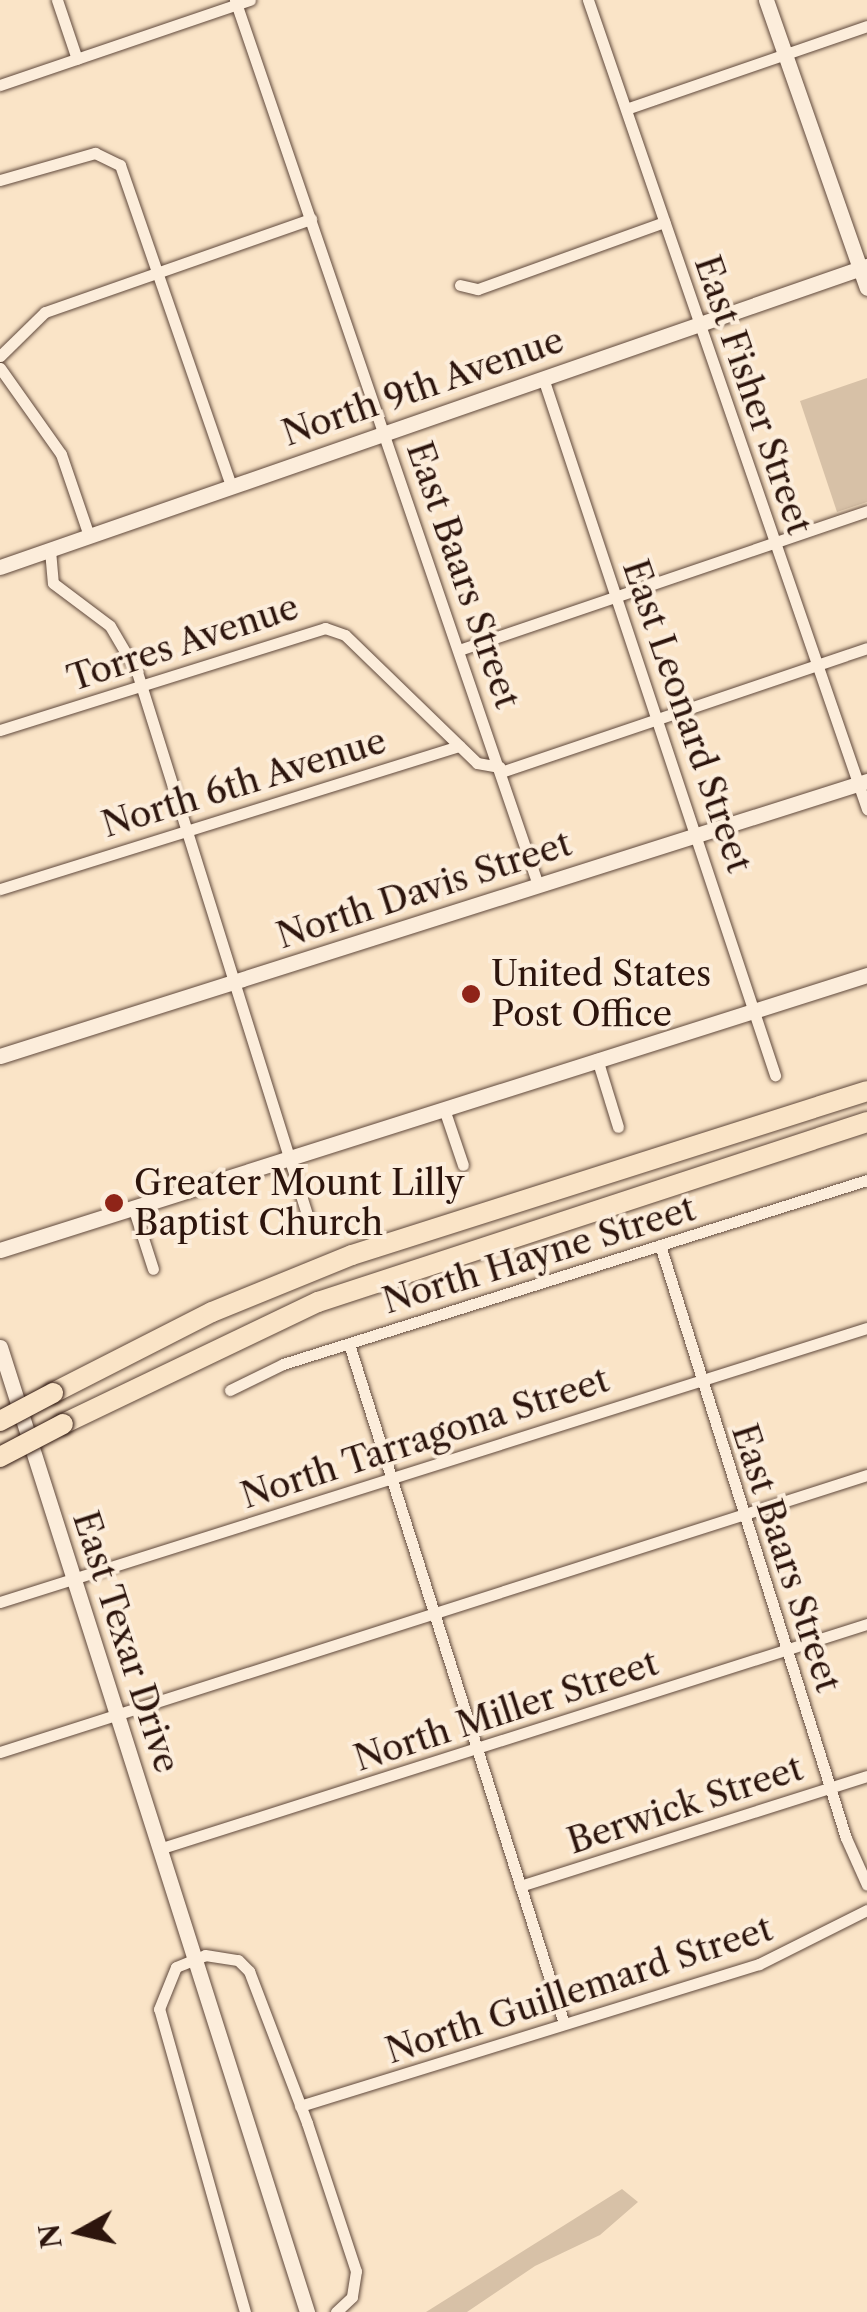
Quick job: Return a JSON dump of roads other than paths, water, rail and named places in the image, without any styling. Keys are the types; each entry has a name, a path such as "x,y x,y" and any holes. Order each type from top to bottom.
{"highway":[{"path":"0,1421 212,1312 352,1255 867,1091"},
{"path":"0,1457 222,1344 384,1277 867,1122"}],"main road":[{"path":"766,0 864,268 867,288"},
{"name":"North 9th Avenue","path":"0,567 864,268"},
{"name":"North Davis Street","path":"0,1056 863,782"},
{"path":"0,1250 867,975"},
{"name":"East Texar Drive","path":"0,1346 307,2312"}],"street":[{"path":"57,0 78,59"},
{"path":"0,85 250,0"},
{"name":"East Fisher Street","path":"588,0 818,665 863,782 867,808"},
{"name":"East Baars Street","path":"235,2 538,885"},
{"path":"626,109 867,26"},
{"path":"0,180 100,153 115,158 231,485"},
{"path":"0,356 45,312 311,219"},
{"path":"460,284 478,289 664,222"},
{"path":"0,368 61,454 89,536"},
{"name":"East Leonard Street","path":"543,378 699,835 775,1074"},
{"path":"460,650 867,512"},
{"path":"50,550 53,584 110,626 141,686 309,1220"},
{"name":"Torres Avenue","path":"0,730 324,628 345,635 459,746"},
{"path":"459,746 484,767 500,770 867,648"},
{"name":"North 6th Avenue","path":"0,888 459,746"},
{"path":"597,1060 618,1127"},
{"path":"444,1109 463,1165"},
{"name":"North Hayne Street","path":"230,1390 348,1344 867,1180"},
{"path":"133,1207 153,1269"},
{"name":"East Baars Street","path":"660,1245 786,1651 867,1886"},
{"name":"North Tarragona Street","path":"0,1602 867,1328"},
{"path":"348,1344 564,2024"},
{"path":"0,1752 867,1474"},
{"name":"North Miller Street","path":"162,1848 867,1624"},
{"name":"Berwick Street","path":"520,1886 867,1776"},
{"name":"North Guillemard Street","path":"300,2106 770,1960 867,1910"},
{"path":"240,2310 159,2010 169,1975 194,1957 230,1957 250,1971 356,2272 352,2297 336,2312"}],"place":[{"name":"United States Post Office","path":"471,994"},
{"name":"Greater Mount Lilly Baptist Church","path":"114,1203"}]}
